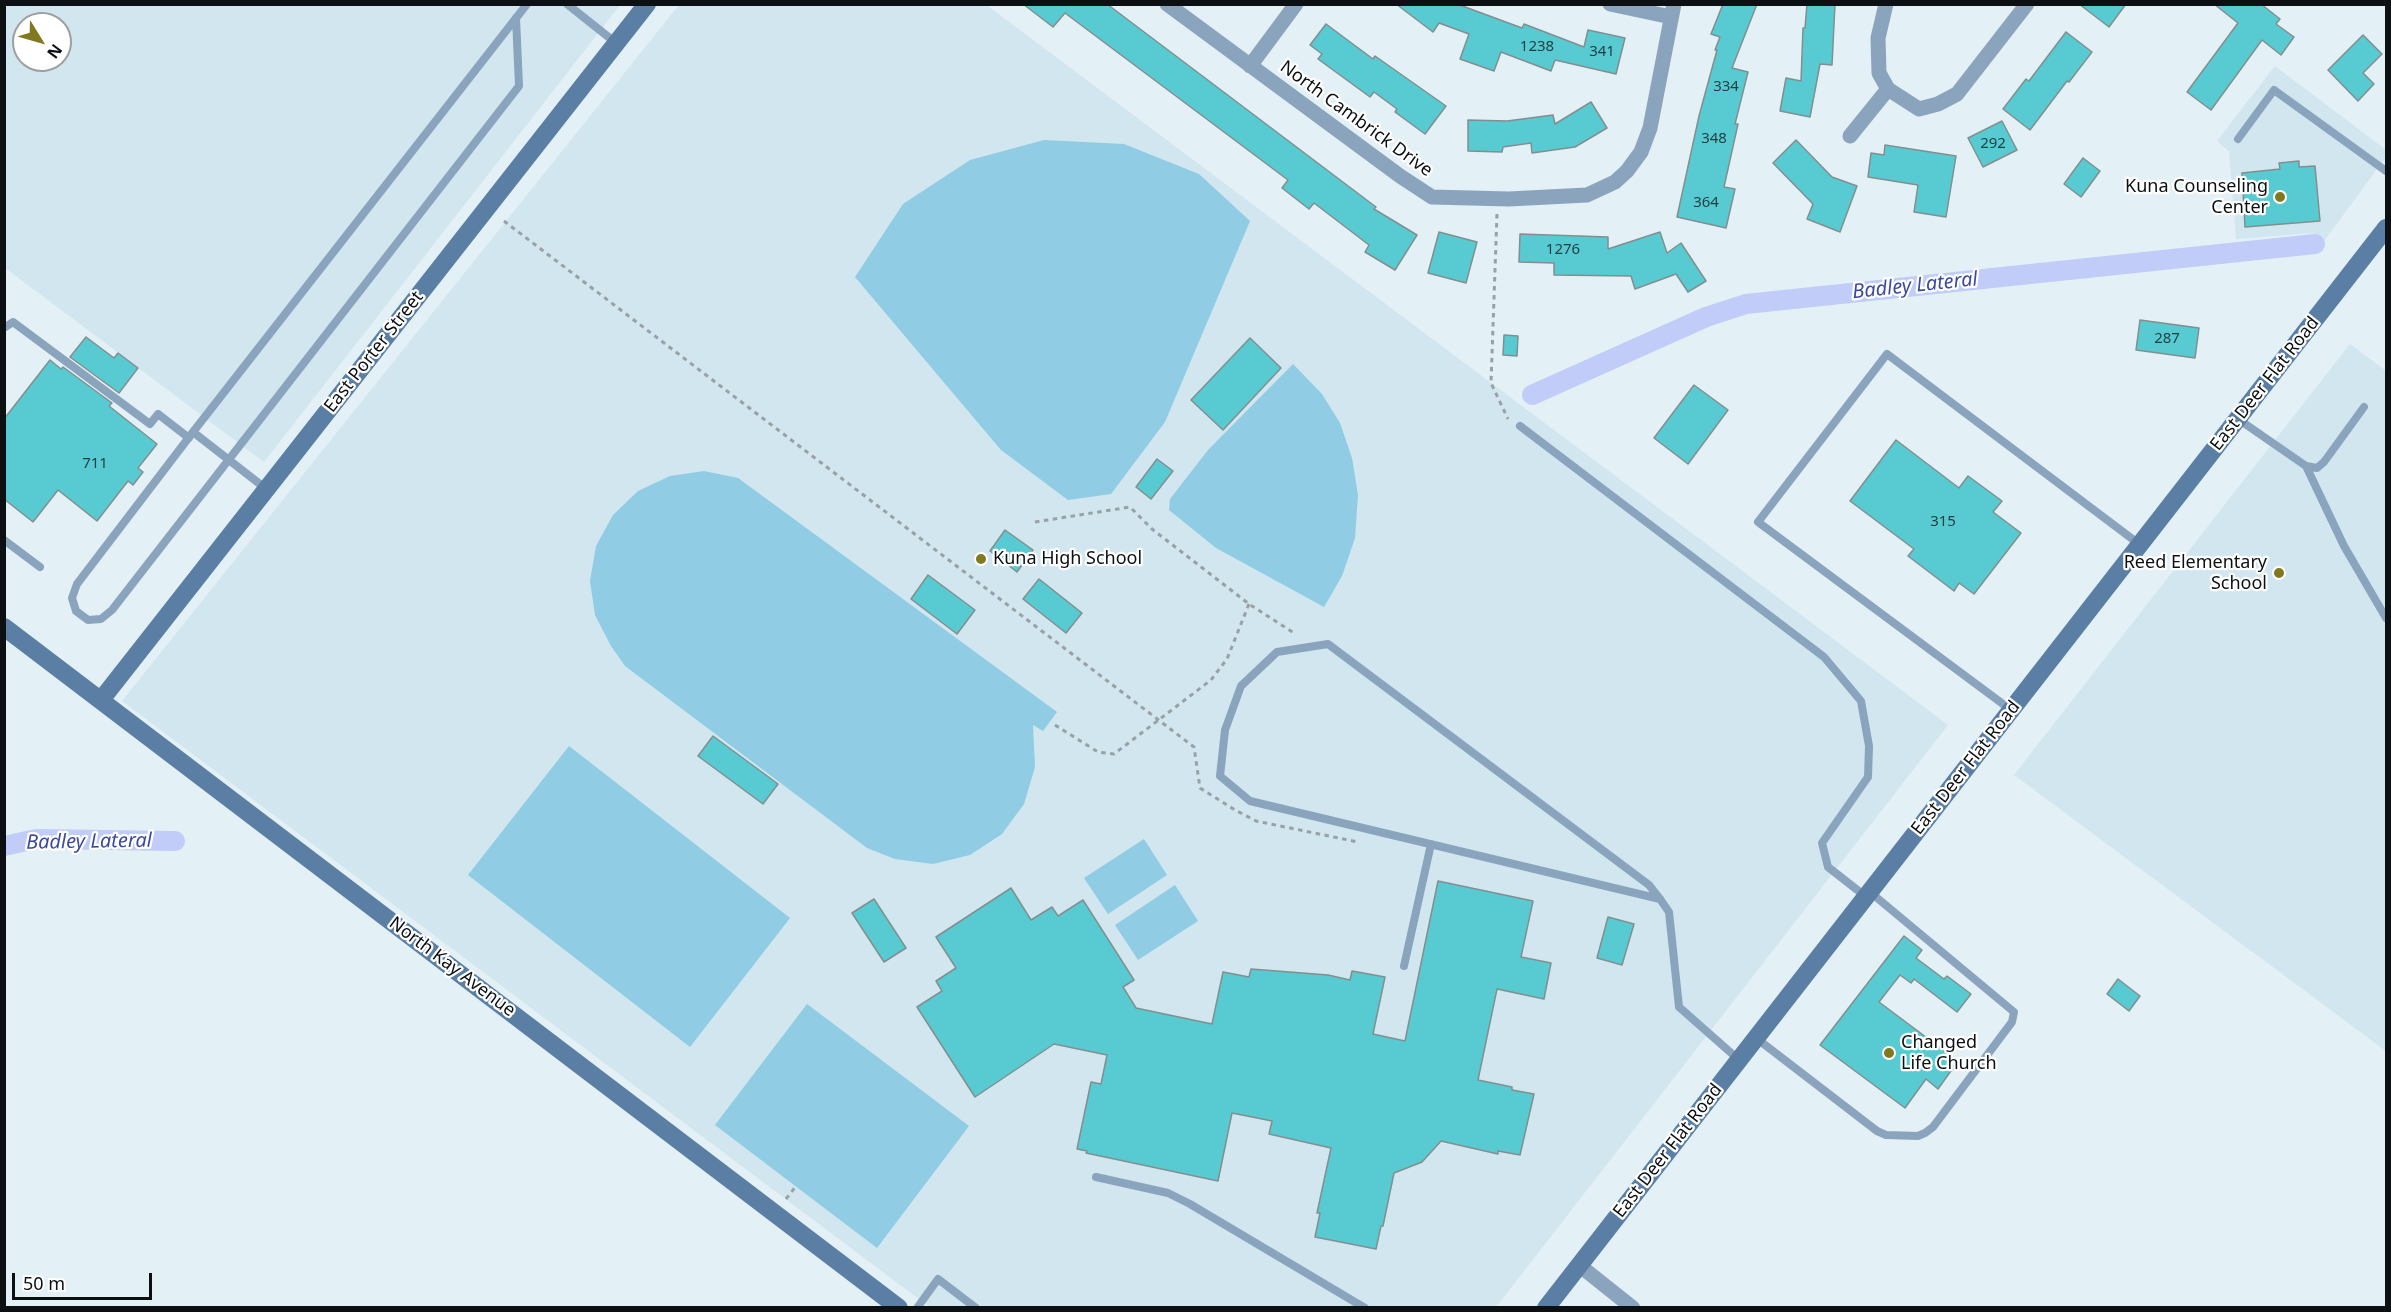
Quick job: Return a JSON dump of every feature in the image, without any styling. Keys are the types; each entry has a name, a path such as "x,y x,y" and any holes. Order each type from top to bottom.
{"street":[{"name":"East Porter Street","path":"101,700 647,4"},
{"name":"North Cambrick Drive","path":"1167,4 1400,176 1432,197 1509,199 1587,195 1615,182 1627,171 1641,152 1650,128 1672,11"},
{"path":"1250,66 1296,4"},
{"path":"1610,4 1672,11"},
{"path":"1886,4 1878,38 1879,73 1888,89 1919,109 1938,104 1957,94 2027,4"},
{"path":"1850,136 1888,89"},
{"name":"East Deer Flat Road","path":"1546,1308 2386,228"},
{"name":"North Kay Avenue","path":"4,627 899,1308"},
{"path":"1579,1265 1634,1308"}],"lane":[{"path":"516,18 519,86 112,610 101,619 88,620 76,611 72,598 76,584 191,435 516,18 527,4"},
{"path":"567,4 616,43"},
{"path":"2238,139 2274,90 2386,171"},
{"path":"4,328 13,322 150,424 158,414 229,460 267,489"},
{"path":"2011,710 1758,522 1887,354 2140,544"},
{"path":"2238,418 2306,466 2317,468 2324,462 2364,407"},
{"path":"1520,426 1824,657 1861,701 1869,746 1868,777 1822,843 1828,867 1868,894 2014,1012 2012,1022 1933,1127 1918,1136 1886,1135 1877,1131 1756,1038"},
{"path":"2306,466 2344,546 2386,618"},
{"path":"4,540 40,567"},
{"path":"1660,899 1250,801 1220,776 1225,729 1241,686 1277,652 1328,644 1649,885 1660,899 1669,912 1679,1007 1740,1060"},
{"path":"1404,966 1431,844"},
{"path":"1096,1177 1168,1193 1183,1200 1365,1308"},
{"path":"917,1308 938,1279 976,1308"}],"path":[{"path":"1497,214 1491,383 1509,421"},
{"path":"504,221 1194,747 1200,788 1256,821 1360,842"},
{"path":"1035,522 1130,507 1152,529 1249,604 1294,633"},
{"path":"1055,725 1098,752 1114,754 1211,680 1227,659 1249,604"},
{"path":"786,1199 796,1186"}],"shaded area":[{"name":"Kuna High School","path":"985,4 1948,725 1496,1307 931,1308 122,701 679,5"},
{"path":"4,5 620,5 264,462 5,268"},
{"path":"2275,66 2386,150 2386,157 2324,241 2313,233 2236,239 2229,151 2217,141"},
{"path":"1044,140 1124,144 1199,174 1250,221 1165,422 1111,494 1068,500 1001,450 855,277 903,204 970,160"},
{"name":"Reed Elementary School","path":"2350,344 2386,371 2386,1051 2014,775"},
{"path":"1293,364 1322,394 1340,423 1352,458 1358,495 1355,538 1342,576 1324,607 1216,548 1169,510 1170,499 1208,450"},
{"path":"704,471 738,478 1057,712 1043,731 1033,725 1035,767 1024,804 1002,834 970,855 933,864 895,859 867,848 625,666 611,646 595,615 590,581 596,546 613,515 638,491 670,476"},
{"path":"569,746 790,918 690,1047 468,875"},
{"path":"1144,839 1167,875 1108,914 1084,878"},
{"path":"1175,885 1198,921 1138,960 1115,925"},
{"path":"807,1004 969,1126 877,1248 715,1125"}],"building":[{"path":"1023,4 1107,4 1376,207 1374,209 1417,235 1395,270 1365,252 1369,245 1314,203 1309,209 1282,188 1288,180 1065,13 1053,27"},
{"path":"1396,4 1457,4 1522,28 1524,24 1584,47 1588,30 1625,38 1616,74 1555,60 1551,71 1501,52 1494,71 1460,59 1469,34 1439,23 1433,32"},
{"path":"1723,4 1757,4 1732,68 1748,72 1735,124 1738,124 1724,187 1735,189 1726,228 1677,217 1699,116 1720,37 1711,34"},
{"path":"1807,4 1835,4 1832,65 1820,64 1810,117 1780,111 1786,78 1801,81 1803,28 1805,28"},
{"path":"2079,4 2126,4 2109,27"},
{"path":"2214,4 2261,4 2280,19 2276,24 2294,37 2281,55 2262,40 2211,110 2187,92 2238,23"},
{"path":"1326,24 1373,59 1375,56 1446,106 1425,134 1395,112 1397,109 1374,92 1370,97 1318,59 1322,54 1310,45"},
{"path":"2066,32 2092,52 2030,130 2003,109 2026,79 2029,81"},
{"path":"2363,35 2382,54 2363,73 2374,84 2358,101 2328,70"},
{"path":"1591,102 1607,128 1575,147 1532,153 1531,143 1503,147 1502,152 1468,151 1468,120 1507,121 1553,115 1555,124"},
{"path":"2002,121 2017,150 1983,167 1968,138"},
{"path":"1796,140 1832,177 1857,186 1840,232 1807,219 1813,204 1773,163"},
{"path":"1885,145 1956,156 1946,217 1914,212 1918,185 1868,177 1871,153 1884,155"},
{"path":"2083,158 2100,171 2081,197 2064,184"},
{"name":"Kuna Counseling Center","path":"2299,161 2299,167 2315,166 2320,221 2245,227 2242,173 2280,169 2279,163"},
{"path":"1439,232 1477,242 1466,283 1428,273"},
{"path":"1660,232 1667,253 1681,243 1706,281 1688,292 1676,274 1635,289 1631,276 1554,275 1554,263 1519,262 1520,234 1608,237 1608,249"},
{"path":"2140,320 2199,328 2195,358 2136,350"},
{"path":"1504,335 1518,336 1517,356 1503,355"},
{"path":"86,337 114,358 118,353 138,368 119,393 70,357"},
{"path":"1250,338 1281,368 1223,430 1191,400"},
{"path":"50,360 112,403 109,406 157,444 138,468 143,472 133,485 128,481 97,521 58,490 33,522 4,499 4,419"},
{"path":"1694,385 1728,410 1688,464 1654,438"},
{"path":"1896,440 1959,488 1968,476 2002,501 1993,512 2021,533 1974,594 1959,583 1954,591 1908,556 1914,549 1850,501"},
{"path":"1157,459 1173,471 1151,499 1136,487"},
{"path":"1005,530 1033,550 1017,572 990,551"},
{"path":"928,575 975,610 957,634 911,599"},
{"path":"1039,579 1082,613 1066,633 1023,599"},
{"path":"713,736 778,784 763,804 698,756"},
{"path":"1438,881 1533,901 1521,957 1551,963 1544,999 1497,989 1478,1080 1534,1094 1520,1155 1498,1151 1498,1154 1441,1141 1422,1162 1394,1173 1376,1249 1315,1237 1320,1213 1317,1213 1331,1148 1269,1134 1272,1121 1232,1113 1218,1181 1086,1153 1087,1151 1077,1149 1091,1082 1101,1084 1107,1055 1054,1044 975,1097 917,1007 942,991 936,981 956,968 936,937 1011,888 1031,920 1052,907 1058,916 1083,900 1134,980 1123,987 1136,1008 1212,1024 1223,972 1249,977 1251,969 1328,975 1350,980 1352,971 1385,977 1373,1034 1405,1041"},
{"path":"874,899 906,948 884,962 852,913"},
{"path":"1608,917 1634,924 1622,965 1597,958"},
{"name":"Changed Life Church","path":"1904,936 1922,950 1916,958 1944,979 1947,976 1971,994 1957,1012 1914,979 1911,983 1900,975 1879,1002 1958,1061 1938,1089 1926,1079 1905,1108 1820,1045"},
{"path":"2118,979 2140,996 2129,1011 2107,994"}],"waterway":[{"name":"Badley Lateral","path":"1532,395 1706,317 1746,304 2315,244"},
{"name":"Badley Lateral","path":"4,846 36,839 175,841"}],"place":[{"name":"Kuna Counseling Center","path":"2280,197"},
{"name":"Kuna High School","path":"981,559"},
{"name":"Reed Elementary School","path":"2279,573"},
{"name":"Changed Life Church","path":"1889,1053"}]}
